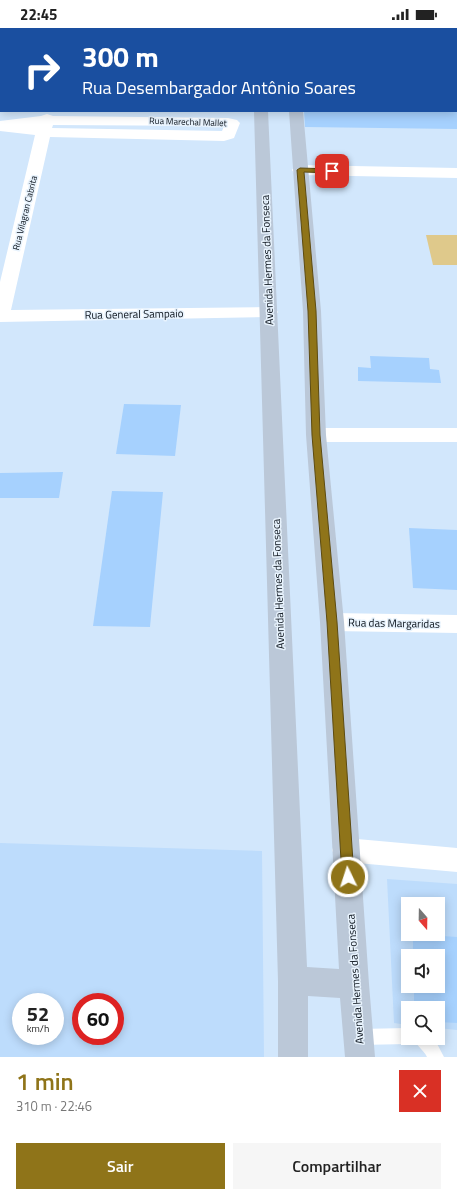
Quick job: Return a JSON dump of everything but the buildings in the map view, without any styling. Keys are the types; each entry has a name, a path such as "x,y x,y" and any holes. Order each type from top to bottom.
{"main road":[{"name":"Avenida Hermes da Fonseca","path":"261,112 293,981 293,1057"},
{"name":"Avenida Hermes da Fonseca","path":"296,112 312,311 316,435 332,622 359,1047"},
{"path":"293,981 354,984"}],"street":[{"name":"Rua Marechal Mallet","path":"4,126 47,121 232,123 229,135 224,136 47,121"},
{"name":"Rua Vilagran Cabrita","path":"0,316 47,121"},
{"path":"300,170 457,173"},
{"name":"Rua General Sampaio","path":"0,316 268,312"},
{"path":"316,435 457,435"},
{"name":"Rua das Margaridas","path":"332,622 457,624"},
{"path":"346,850 457,860"}],"lane":[{"path":"359,1047 401,1038"},
{"path":"430,1045 436,1057"}],"shaded area":[{"path":"426,235 457,235 457,265 433,265"},
{"path":"0,843 262,851 264,1057 0,1057"},
{"path":"387,879 457,884 457,1030 445,1029 445,1001 401,1001 401,1024 394,1023"}],"route":[{"path":"332,171 300,170 312,311 316,435 332,622 348,877"}]}
